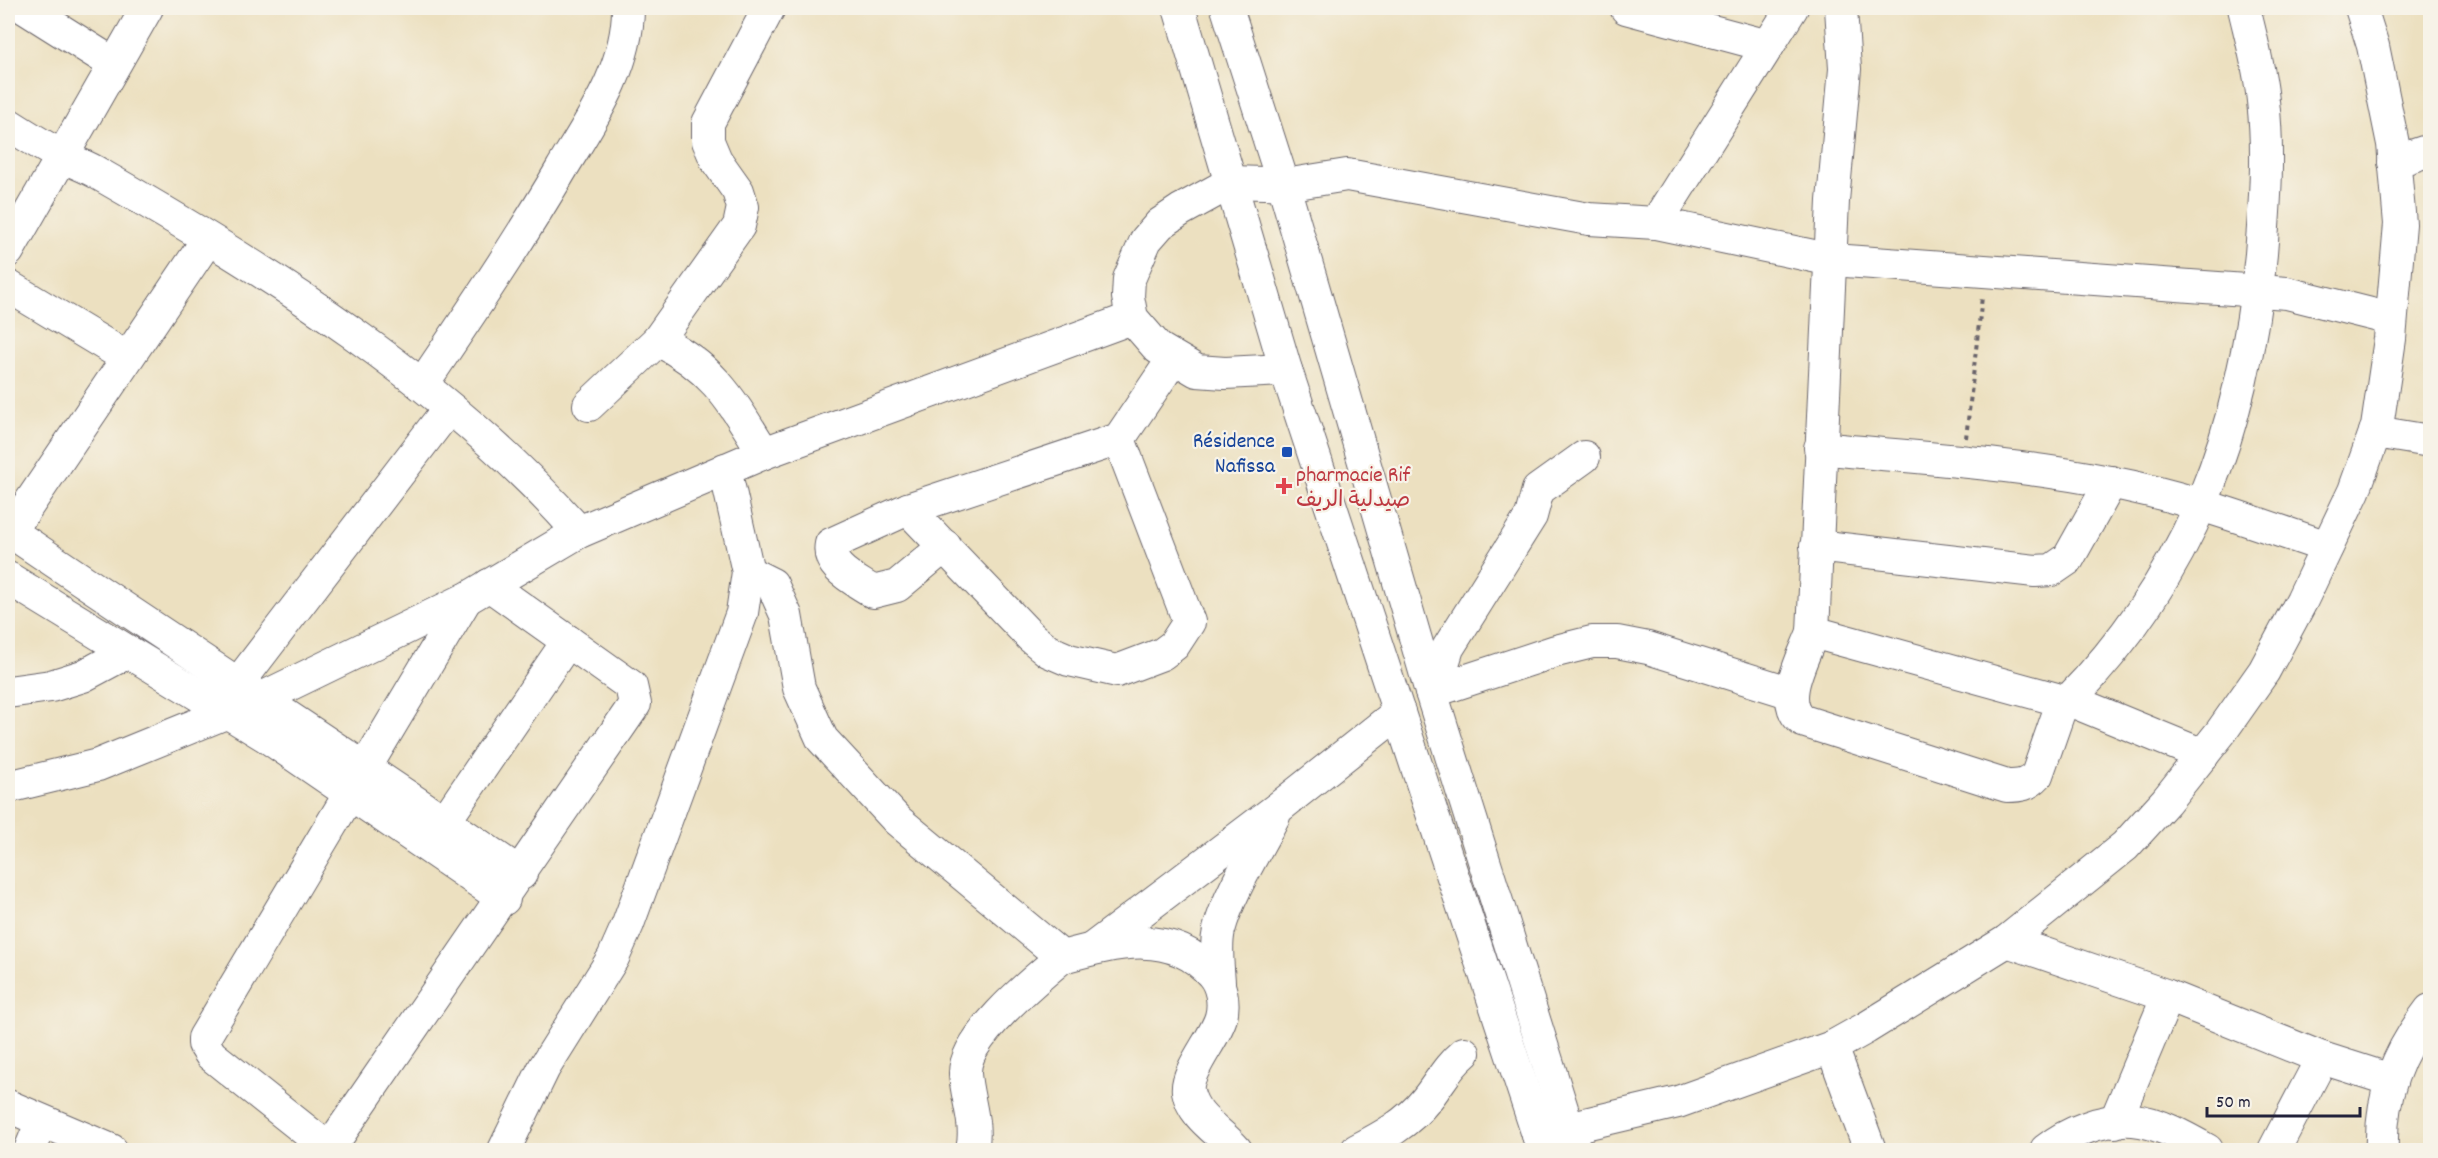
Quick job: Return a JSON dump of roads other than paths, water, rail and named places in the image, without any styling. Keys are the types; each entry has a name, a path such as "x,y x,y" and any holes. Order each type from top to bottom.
{"street":[{"path":"25,8 114,64"},
{"path":"8,251 147,8"},
{"path":"422,385 539,207 609,85 622,52 628,8"},
{"path":"589,405 657,339 739,225 743,207 738,190 716,160 708,141 708,123 770,8"},
{"path":"1179,8 1286,370 1400,712 1556,1141"},
{"path":"1227,8 1437,690 1556,1141"},
{"path":"1626,8 1768,46"},
{"path":"1656,223 1792,8"},
{"path":"1841,8 1845,69 1833,201 1813,632 1792,693 1791,708 1795,715 1803,721 2007,786 2019,786 2030,782 2037,775 2060,710 2106,662 2146,608 2201,505 2228,436 2248,351 2257,291 2267,161 2259,74 2244,8"},
{"path":"1556,1141 1678,1102 1832,1047 2007,940 2125,846 2166,801 2203,755 2264,671 2354,491 2375,432 2391,319 2400,224 2394,162 2373,46 2361,8"},
{"path":"8,124 63,157 96,172 208,240 329,318 422,385 449,408 545,493 579,532"},
{"path":"2394,162 2430,150"},
{"path":"1286,370 1225,373 1197,371 1173,359 1158,348 1132,318 1128,297 1129,279 1146,240 1160,224 1232,182 1315,182 1347,175 1589,219 1656,223 1832,260 2287,293 2391,319"},
{"path":"208,240 9,531 242,698 512,886"},
{"path":"8,286 126,357"},
{"path":"8,787 98,765 478,592 579,532 725,469 1132,318"},
{"path":"657,339 701,365 719,384 764,453"},
{"path":"945,546 897,586 873,592 832,562 829,555 831,544 908,509 1119,438 1173,359"},
{"path":"242,698 449,408"},
{"path":"2375,432 2430,441"},
{"path":"908,509 1048,651 1087,666 1117,671 1162,654 1174,645 1189,622 1119,438"},
{"path":"1820,448 2111,482 2201,505 2327,548"},
{"path":"1437,690 1448,648 1531,516 1538,490 1584,458"},
{"path":"504,1150 544,1068 613,958 628,924 742,613 748,572 725,469"},
{"path":"1816,546 2035,571 2052,570 2068,559 2111,482"},
{"path":"748,572 772,584 786,615 799,688 822,739 897,820 1062,957"},
{"path":"8,578 128,652 242,698"},
{"path":"478,592 568,641 631,686 635,694 635,704 329,1150 211,1055 204,1044 204,1038 359,779 478,592"},
{"path":"1813,632 2067,702 2074,702 2203,755"},
{"path":"445,821 568,641"},
{"path":"1437,690 1556,651 1592,642 1617,642 1648,648 1792,693"},
{"path":"8,692 51,686 83,676 128,652"},
{"path":"1092,949 1400,712"},
{"path":"359,779 445,821 512,886"},
{"path":"1236,1150 1198,1114 1187,1088 1222,1016 1218,941 1224,914 1278,808"},
{"path":"2007,940 2168,996 2322,1058 2391,1080"},
{"path":"972,1150 975,1134 965,1071 967,1056 1007,1005 1062,957 1092,949 1138,943 1173,945 1199,961 1219,982"},
{"path":"2115,1122 2168,996"},
{"path":"2382,1150 2382,1113 2391,1080 2430,1010"},
{"path":"1832,1047 1870,1150"},
{"path":"1357,1150 1383,1137 1411,1116 1426,1101 1446,1069 1464,1053"},
{"path":"2274,1150 2322,1058"},
{"path":"8,1106 111,1150"},
{"path":"2046,1150 2072,1134 2115,1122 2134,1120 2156,1126 2196,1148"},
{"path":"30,1150 42,1121"}],"place":[{"name":"Résidence Nafissa","path":"1287,452"},
{"name":"pharmacie Rif صيدلية الريف","path":"1284,486"}]}
